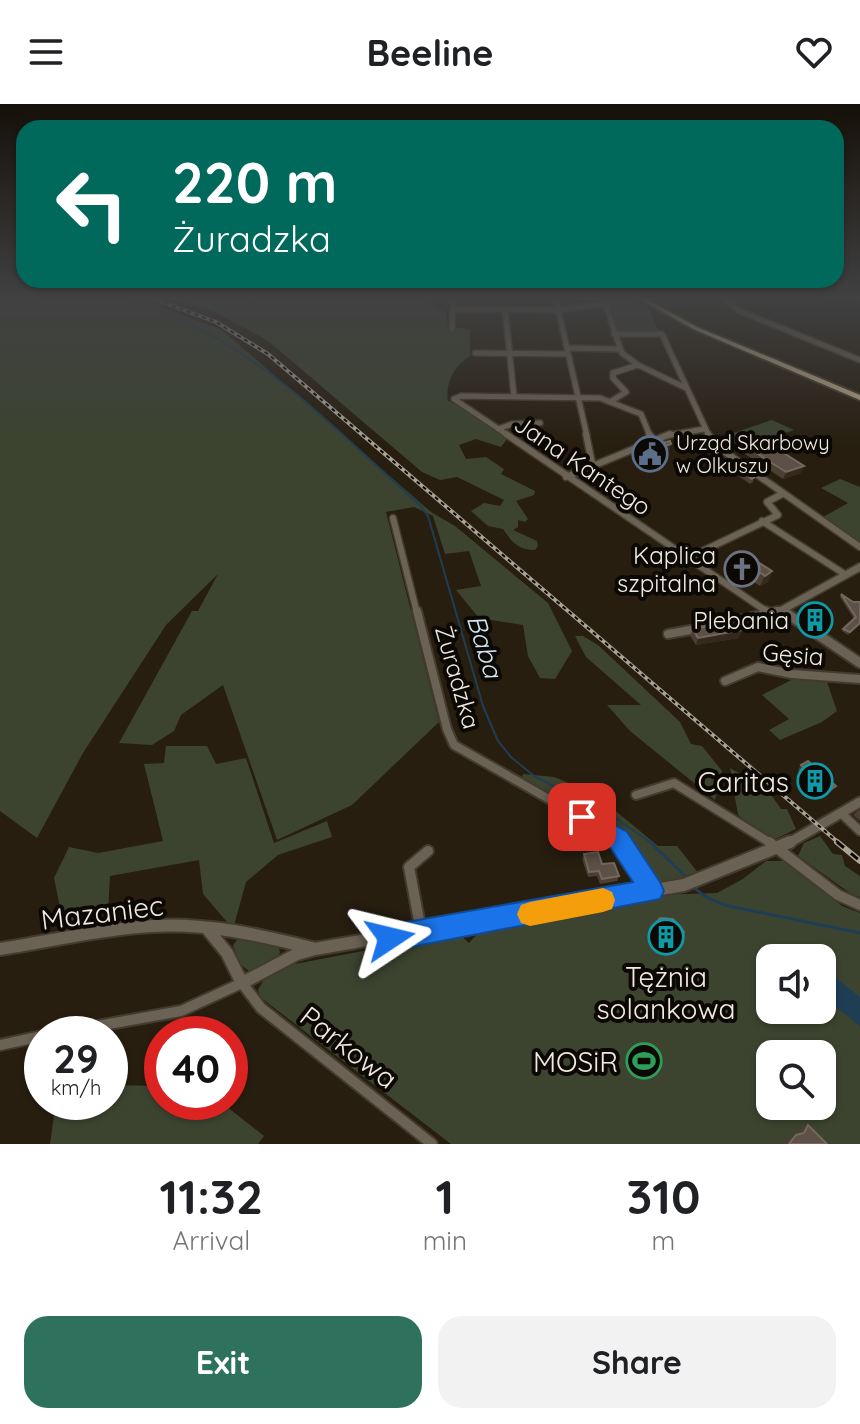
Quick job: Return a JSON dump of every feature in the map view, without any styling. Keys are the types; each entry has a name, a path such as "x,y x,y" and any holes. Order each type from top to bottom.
{"main road":[{"path":"743,349 860,398"}],"street":[{"path":"509,349 514,396 600,398 641,414 650,437 655,441"},
{"path":"475,353 619,349 638,365 686,388"},
{"path":"668,349 704,429 724,453 860,547"},
{"path":"832,349 860,360"},
{"path":"568,351 592,460 589,468"},
{"path":"610,402 626,392 613,378 613,373 638,365"},
{"name":"Jana Kantego","path":"514,396 461,396 454,399 771,614"},
{"path":"498,429 512,424 540,423"},
{"path":"566,477 680,431 704,429"},
{"path":"688,558 778,515 767,502 782,494"},
{"name":"Żuradzka","path":"393,518 447,729 454,745 619,839 652,891"},
{"path":"762,521 846,575"},
{"path":"668,634 771,614 860,567"},
{"path":"782,610 860,663"},
{"name":"Gęsia","path":"725,681 758,667 792,674 860,679"},
{"path":"636,795 674,783 779,848 838,895 860,905"},
{"path":"128,1021 181,1011 315,949 421,933 699,881 779,848 860,802"},
{"path":"841,813 860,831"},
{"path":"421,933 409,867 428,851"},
{"name":"Mazaniec","path":"0,949 152,926 244,935 315,949"},
{"path":"209,931 227,953 242,983"},
{"path":"227,953 232,939 244,935"},
{"path":"276,965 284,952 279,941"},
{"name":"Parkowa","path":"242,983 261,1008 432,1144"},
{"path":"0,1045 24,1040"}],"green space":[{"path":"0,349 243,349 431,512 455,526 548,603 572,651 555,679 540,678 528,656 523,625 479,618 456,590 481,586 469,551 445,554 433,516 414,507 386,512 439,722 352,805 277,840 223,685 181,715 174,731 152,745 119,743 192,611 198,611 218,574 166,625 83,753 37,838 0,811"},
{"path":"277,349 470,349 470,356 452,376 448,401 465,408 507,439 501,447 476,439 459,445 466,459 486,457 504,469 501,474 535,491 534,495 516,501 528,519 525,522 518,520 518,527 513,530 537,541 538,546 535,550 520,547 503,529 488,526 471,511 484,503 500,506 504,500 457,477 440,480 422,472"},
{"path":"772,420 794,430 763,441 756,436 723,447 715,439"},
{"path":"840,479 860,487 860,543 823,517 848,503 821,488"},
{"path":"575,636 583,636 598,645 680,722 691,744 702,746 722,771 715,800 630,731 607,705 641,705 586,657"},
{"path":"797,677 826,679 837,711 822,722 780,740 769,730 789,719 762,695"},
{"path":"166,746 207,746 216,764 246,758 274,843 327,821 332,837 278,855 246,882 233,929 203,894 199,860 110,876 108,912 64,927 54,878 69,847 98,853 163,841 144,764 164,763"},
{"path":"730,768 757,783 763,795 772,796 781,809 787,809 796,829 771,841 738,815"},
{"path":"523,774 554,777 594,793 658,846 677,846 699,874 657,884 632,847 598,820 522,778"},
{"path":"820,836 833,854 842,855 845,866 860,876 860,897 798,856 804,843"},
{"path":"766,861 788,861 842,906 860,913 860,1144 451,1144 260,997 258,990 266,976 290,965 446,935 461,936 469,943 482,929 568,911 657,895 717,893 743,879"},
{"path":"240,937 271,942 280,953 266,968 249,971 239,963 233,945"},
{"path":"128,1085 144,1086 144,1120 244,1120 264,1136 258,1144 50,1144 53,1120 128,1120"}],"water":[{"path":"836,978 860,997 860,1026 836,1007"}],"building":[{"path":"670,441 671,444 642,455 637,450"},
{"path":"765,441 804,466 786,472 747,447"},
{"path":"738,463 756,476 752,479 732,465"},
{"path":"745,554 772,571 765,576 738,558"},
{"path":"841,594 853,602 860,602 860,623 850,632 843,629 856,617"},
{"path":"809,604 827,614 819,619 802,608"},
{"path":"735,621 742,630 698,638 693,629"},
{"path":"808,761 836,786 828,791 801,765"},
{"path":"598,852 602,864 614,863 619,876 602,879 599,871 589,872 584,854"},
{"name":"Tężnia solankowa","path":"660,918 673,919 684,932 682,941 675,947 665,945 654,934 654,925"},
{"path":"808,1125 827,1144 789,1144 796,1135 804,1133"}],"waterway":[{"name":"Baba","path":"233,349 319,413 419,504 428,516 483,706 498,741 511,757 534,776 611,815 653,844"},
{"name":"Baba","path":"650,842 687,878"},
{"name":"Baba","path":"693,887 724,905 860,933"}],"railway":[{"path":"259,349 840,844"},
{"path":"837,842 860,861"}],"slow traffic":[{"path":"530,914 603,900"}],"place":[{"name":"Urząd Skarbowy w Olkuszu","path":"650,454"},
{"name":"Kaplica szpitalna","path":"742,569"},
{"name":"Plebania","path":"815,620"},
{"name":"Caritas","path":"815,781"},
{"name":"Tężnia solankowa","path":"666,937"},
{"name":"MOSiR","path":"644,1061"}],"route":[{"path":"390,938 652,891 619,839 582,817"}]}
